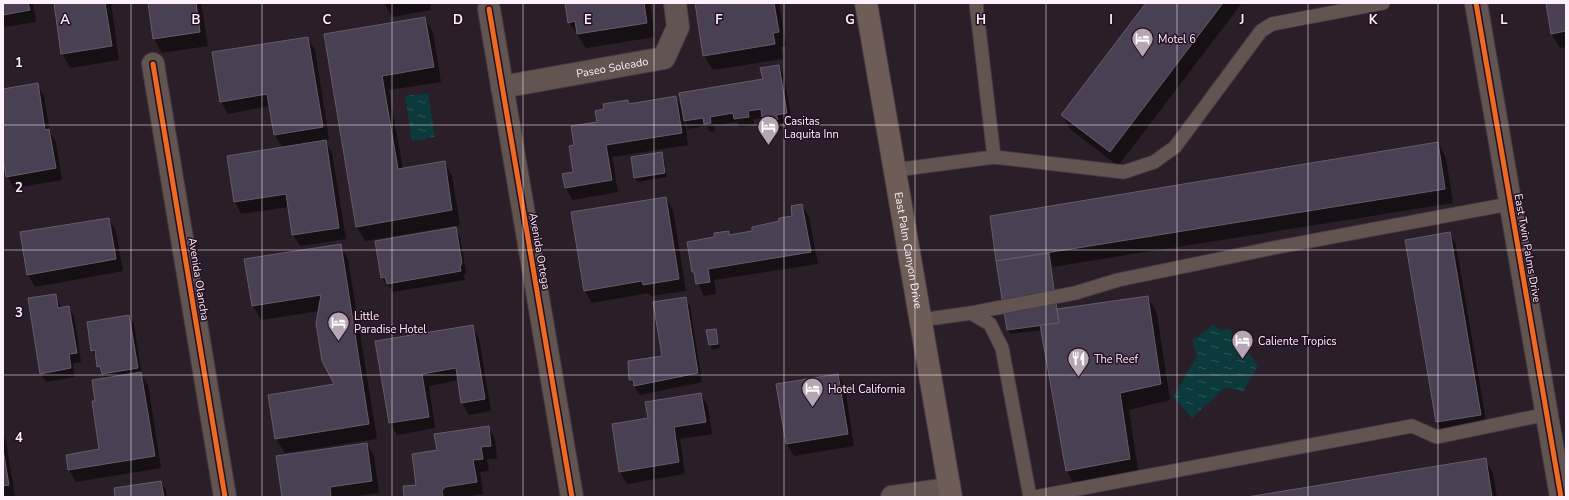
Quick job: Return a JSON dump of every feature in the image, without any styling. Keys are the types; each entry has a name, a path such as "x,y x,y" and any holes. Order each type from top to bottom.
{"main road":[{"name":"East Palm Canyon Drive","path":"866,3 950,493"}],"street":[{"name":"Paseo Soleado","path":"502,87 664,58 678,27 675,3"},
{"name":"East Twin Palms Drive","path":"1476,3 1561,497"},
{"name":"Avenida Ortega","path":"489,9 572,497"},
{"name":"Avenida Olancha","path":"153,64 225,497"},
{"path":"892,497 950,493"}],"lane":[{"path":"976,3 994,157"},
{"path":"895,170 994,157 1124,172 1154,162 1175,147 1261,31 1272,24 1383,3"},
{"path":"921,320 971,313 1075,293 1118,280 1273,248 1510,204"},
{"path":"971,313 990,324 1002,348 1030,497"},
{"path":"1034,497 1412,426 1437,436 1479,430 1547,414"}],"water":[{"path":"428,93 435,137 412,141 405,96"},
{"path":"1213,325 1220,330 1229,329 1258,365 1243,392 1226,387 1192,418 1173,397 1197,356 1192,340"}],"building":[{"path":"3,3 28,3 30,10 3,15"},
{"path":"54,3 105,3 112,46 61,54"},
{"path":"148,3 196,3 200,32 153,39"},
{"path":"565,3 644,3 647,23 577,34 575,21 568,23"},
{"path":"695,3 774,3 779,32 773,33 775,44 703,56"},
{"name":"Motel 6","path":"1146,3 1223,3 1110,152 1061,115"},
{"path":"1546,3 1566,3 1566,31 1551,34"},
{"path":"425,17 434,67 382,76 398,169 445,161 452,210 356,227 324,34"},
{"path":"308,37 323,127 274,135 267,94 220,102 212,52"},
{"path":"779,65 787,113 776,115 778,120 769,122 768,116 762,117 761,109 748,111 749,117 734,119 733,113 710,117 711,123 704,124 703,118 684,121 679,93 763,79 760,68"},
{"path":"38,83 45,130 49,129 56,168 6,177 3,157 3,89"},
{"path":"676,96 682,133 606,145 612,180 565,188 562,174 573,172 569,146 574,145 571,126 597,122 595,111 604,109 603,104 628,100 629,104"},
{"path":"326,140 339,228 292,235 286,194 234,202 227,156"},
{"path":"1438,142 1445,189 996,261 990,216"},
{"path":"662,152 665,173 634,178 631,157"},
{"path":"666,197 679,279 643,285 642,281 584,291 571,212"},
{"path":"802,204 811,252 708,269 710,282 696,284 694,272 692,272 687,242 714,237 714,233 729,231 729,235 752,231 752,227 779,221 779,218 792,216 791,206"},
{"path":"109,218 116,259 27,275 20,232"},
{"path":"456,227 462,263 460,267 461,271 387,284 385,277 381,278 375,241"},
{"path":"1450,232 1481,415 1436,422 1405,240"},
{"name":"Little Paradise Hotel","path":"341,244 369,424 275,439 268,395 334,384 322,361 316,323 321,295 252,306 244,259"},
{"path":"1049,253 1059,323 1007,330 996,261"},
{"path":"56,294 58,308 69,306 77,353 69,354 71,368 40,374 28,298"},
{"path":"1148,296 1161,384 1120,393 1130,459 1066,471 1040,325 1059,323 1057,309"},
{"path":"686,297 698,373 634,386 633,380 629,380 628,361 662,356 653,302"},
{"path":"129,315 138,368 102,374 100,366 97,367 95,350 91,351 87,322"},
{"path":"473,325 485,399 461,403 456,368 422,374 429,417 389,423 375,341"},
{"path":"716,329 718,344 709,345 706,330"},
{"path":"141,372 155,456 68,470 66,455 99,449 92,401 95,401 92,380"},
{"name":"Hotel California","path":"838,374 848,434 786,444 776,384"},
{"path":"701,393 706,422 674,427 679,462 619,472 612,424 648,418 645,402"},
{"path":"489,426 491,446 481,447 483,459 473,460 477,482 445,487 442,491 443,497 404,497 403,486 416,485 412,454 437,450 434,434"},
{"path":"367,443 372,481 330,487 331,497 282,497 276,456"},
{"path":"3,449 9,485 3,486"},
{"path":"1486,458 1492,497 1247,497"},
{"path":"161,481 164,497 115,497 114,488"}],"cycle path":[{"path":"1476,3 1561,497"},
{"path":"489,9 572,497"},
{"path":"153,64 225,497"}],"place":[{"name":"Motel 6","path":"1142,58"},
{"name":"Casitas Laquita Inn","path":"769,146"},
{"name":"Little Paradise Hotel","path":"338,342"},
{"name":"Caliente Tropics","path":"1242,360"},
{"name":"The Reef","path":"1079,378"},
{"name":"Hotel California","path":"812,408"}]}
